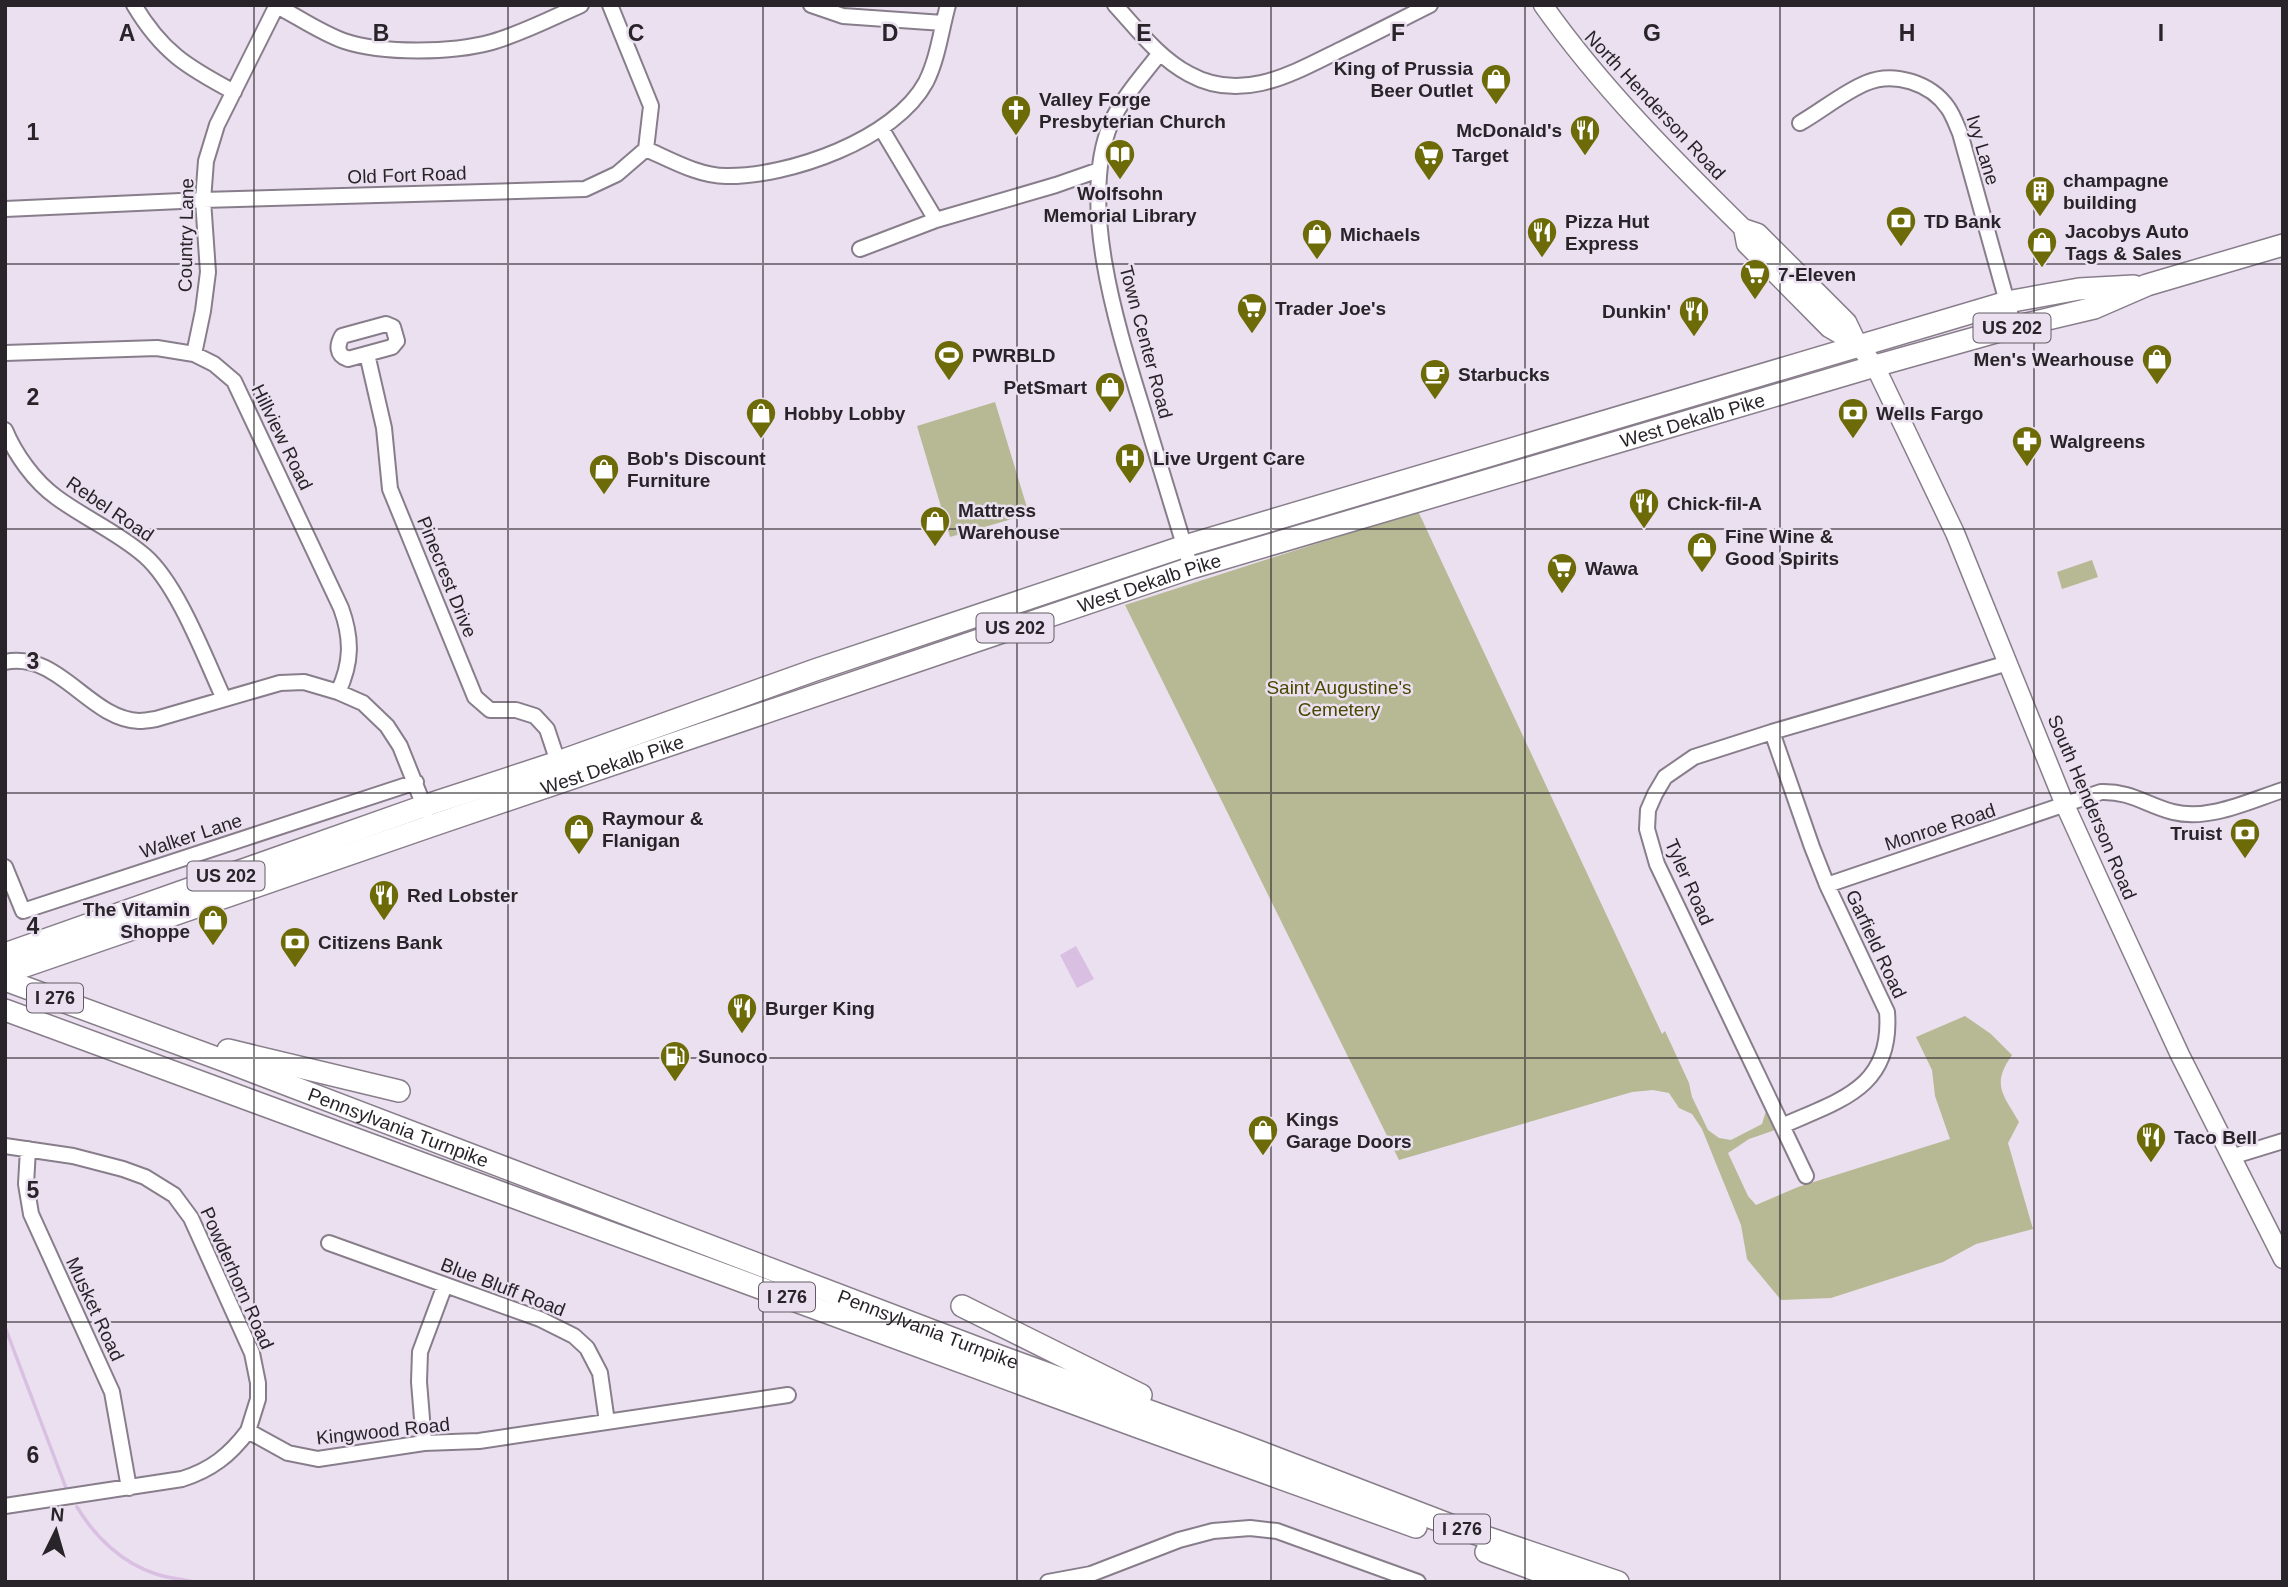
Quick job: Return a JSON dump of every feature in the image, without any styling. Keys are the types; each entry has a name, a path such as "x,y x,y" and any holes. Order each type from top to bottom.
{"highway":[{"name":"West Dekalb Pike","path":"5,954 1191,568 1875,366 2014,327 2094,309 2147,285 2283,245"},
{"name":"West Dekalb Pike","path":"5,973 57,957 428,816 558,762 815,670 1185,546 2007,302 2079,289 2147,285"},
{"path":"1496,478 1507,461 1571,431"},
{"path":"1444,492 1501,451"},
{"name":"Pennsylvania Turnpike","path":"5,980 1453,1526 1618,1582"},
{"name":"Pennsylvania Turnpike","path":"5,1010 1138,1427 1569,1582"},
{"path":"105,1016 234,1052 399,1091"},
{"path":"962,1307 1237,1443"}],"main road":[{"name":"North Henderson Road","path":"1543,5 1567,40 1629,113 1743,228 1758,233 1847,322 1858,345 1875,366"},
{"name":"South Henderson Road","path":"1875,366 1955,533 2066,805 2180,1055 2283,1259"}],"street":[{"path":"134,5 164,48 196,72 234,92"},
{"path":"277,6 341,40 373,48 414,50 491,42 581,5"},
{"path":"610,5 651,106 646,149 688,168 724,177 760,174 836,152 881,128 906,107 925,83 937,52 948,5"},
{"path":"811,5 844,16 943,23"},
{"path":"1115,5 1160,53 1179,68 1203,81 1229,87 1255,85 1293,73 1430,5"},
{"name":"Country Lane","path":"194,354 208,272 203,200 206,161 217,125 277,6"},
{"name":"Town Center Road","path":"1160,53 1111,123 1099,170 1100,226 1112,304 1191,568"},
{"name":"Ivy Lane","path":"1800,123 1866,83 1886,78 1907,80 1924,86 1939,97 1950,109 1959,133 2014,327"},
{"path":"881,128 936,220"},
{"name":"Old Fort Road","path":"5,209 203,200 585,189 617,174 646,149"},
{"path":"860,249 936,220 1099,170"},
{"name":"Hillview Road","path":"5,353 157,348 194,354 214,365 233,381 348,627 351,652 346,675 338,692"},
{"name":"Pinecrest Drive","path":"367,354 384,428 390,489 475,697 490,710 516,710 535,716 547,729 558,762"},
{"name":"Rebel Road","path":"5,430 12,447 54,496 146,556 162,575 179,603 224,699"},
{"path":"5,662 30,662 49,670 102,707 121,717 139,721 156,719 280,683 304,682 338,692 363,704 387,726 400,746 428,816"},
{"name":"Tyler Road","path":"1806,1176 1657,864 1647,829 1648,810 1665,777 1693,757 2008,663"},
{"name":"Garfield Road","path":"1772,732 1827,885 1887,1013 1888,1030 1886,1049 1880,1064 1868,1080 1853,1093 1782,1126"},
{"name":"Walker Lane","path":"5,867 23,911 416,782"},
{"name":"Monroe Road","path":"1827,885 2101,792 2130,794 2172,812 2207,814 2283,790"},
{"path":"2231,1157 2283,1141"},
{"name":"Powderhorn Road","path":"5,1146 73,1156 123,1169 160,1185 182,1204 191,1218 252,1353 258,1399 248,1431"},
{"name":"Musket Road","path":"28,1149 26,1184 31,1214 112,1392 129,1488"},
{"name":"Blue Bluff Road","path":"329,1243 540,1319 575,1336 587,1348 600,1373 607,1422"},
{"path":"424,1443 419,1382 420,1352 445,1285"},
{"name":"Kingwood Road","path":"248,1431 288,1453 318,1459 424,1443 479,1441 788,1395"},
{"path":"5,1506 182,1479 198,1474 224,1458 248,1431"},
{"path":"1048,1582 1091,1574 1179,1540 1213,1531 1250,1528 1277,1531 1418,1582"}],"green space":[{"path":"995,402 1029,514 950,537 917,426"},
{"name":"Saint Augustine's Cemetery","path":"1418,511 1662,1034 1665,1031 1708,1130 1719,1138 1731,1140 1762,1124 1766,1111 1775,1130 1749,1139 1728,1153 1748,1196 1756,1205 1798,1187 1950,1139 1935,1096 1932,1070 1916,1037 1965,1016 1991,1034 2012,1055 2001,1082 2004,1096 2019,1122 2008,1143 2033,1229 1976,1244 1943,1262 1831,1298 1781,1300 1747,1259 1741,1225 1702,1129 1692,1114 1679,1108 1669,1093 1653,1090 1632,1092 1399,1160 1125,605"},
{"path":"2092,560 2098,577 2062,589 2057,572"}],"shaded area":[{"path":"1076,946 1094,979 1077,988 1060,955"}],"waterway":[{"path":"5,1327 66,1488"},
{"path":"77,1507 92,1529 121,1556 156,1574 194,1582"}],"place":[{"name":"King of Prussia Beer Outlet","path":"1496,106"},
{"name":"Valley Forge Presbyterian Church","path":"1016,137"},
{"name":"McDonald's","path":"1585,157"},
{"name":"Wolfsohn Memorial Library","path":"1120,181"},
{"name":"Target","path":"1429,182"},
{"name":"champagne building","path":"2040,218"},
{"name":"TD Bank","path":"1901,248"},
{"name":"Pizza Hut Express","path":"1542,259"},
{"name":"Michaels","path":"1317,261"},
{"name":"Jacobys Auto Tags & Sales","path":"2042,269"},
{"name":"7-Eleven","path":"1755,301"},
{"name":"Trader Joe's","path":"1252,335"},
{"name":"Dunkin'","path":"1694,338"},
{"name":"PWRBLD","path":"949,382"},
{"name":"Men's Wearhouse","path":"2157,386"},
{"name":"Starbucks","path":"1435,401"},
{"name":"PetSmart","path":"1110,414"},
{"name":"Hobby Lobby","path":"761,440"},
{"name":"Wells Fargo","path":"1853,440"},
{"name":"Walgreens","path":"2027,468"},
{"name":"Live Urgent Care","path":"1130,485"},
{"name":"Bob's Discount Furniture","path":"604,496"},
{"name":"Chick-fil-A","path":"1644,530"},
{"name":"Mattress Warehouse","path":"935,548"},
{"name":"Fine Wine & Good Spirits","path":"1702,574"},
{"name":"Wawa","path":"1562,595"},
{"name":"Raymour & Flanigan","path":"579,856"},
{"name":"Truist","path":"2245,860"},
{"name":"Red Lobster","path":"384,922"},
{"name":"The Vitamin Shoppe","path":"213,947"},
{"name":"Citizens Bank","path":"295,969"},
{"name":"Burger King","path":"742,1035"},
{"name":"Sunoco","path":"675,1083"},
{"name":"Kings Garage Doors","path":"1263,1157"},
{"name":"Taco Bell","path":"2151,1164"}]}
